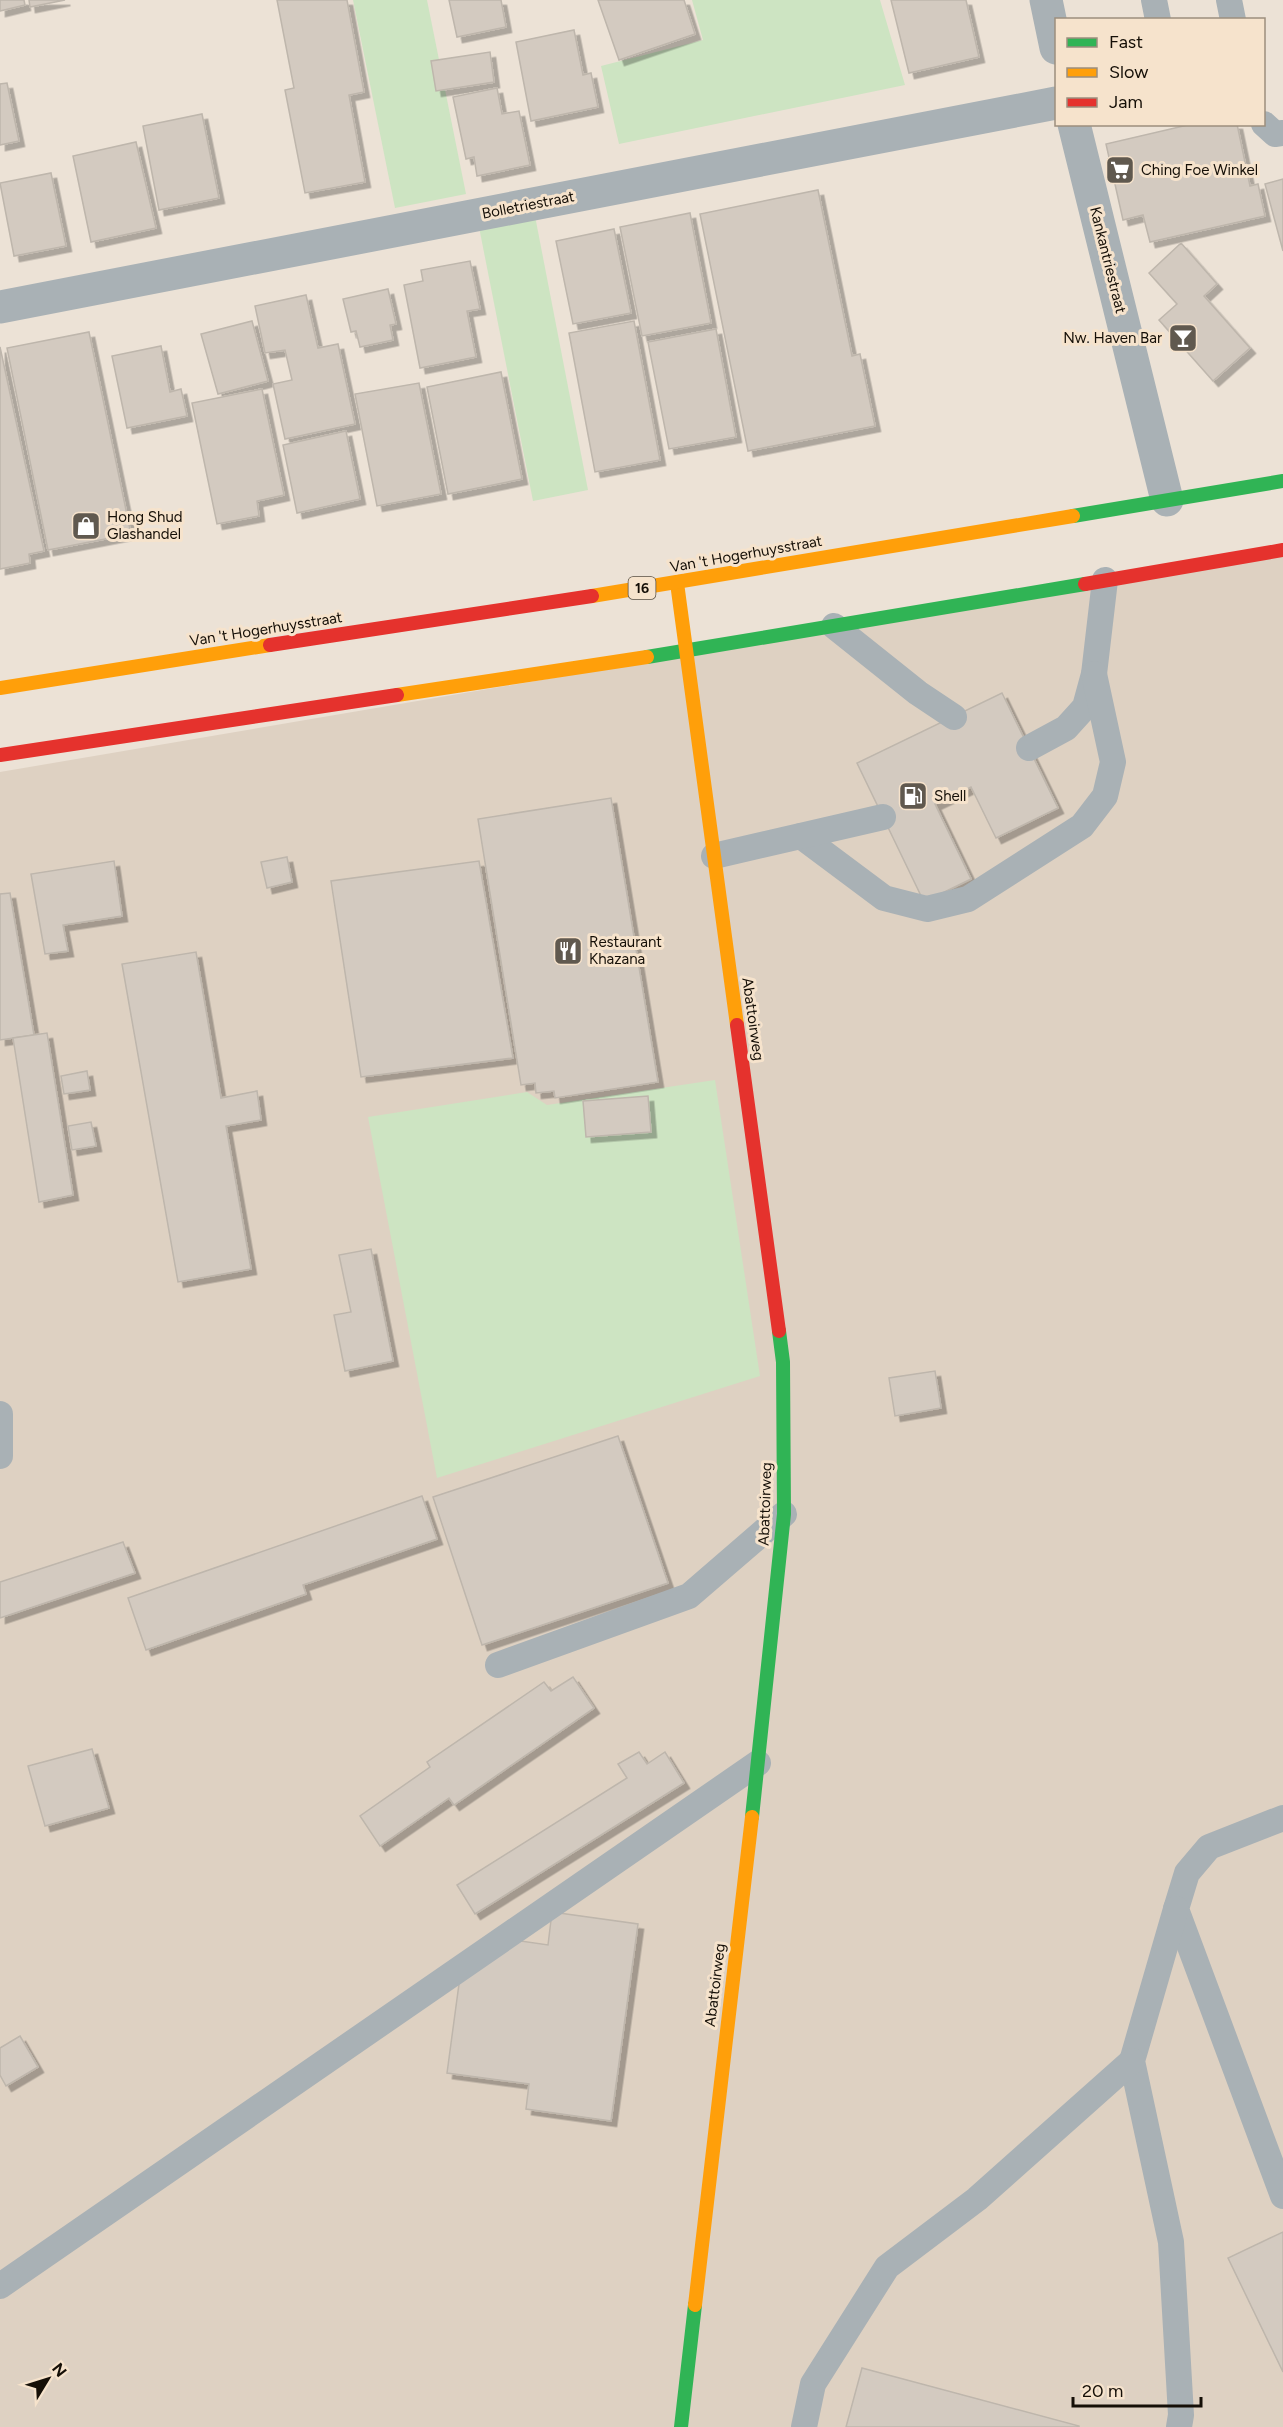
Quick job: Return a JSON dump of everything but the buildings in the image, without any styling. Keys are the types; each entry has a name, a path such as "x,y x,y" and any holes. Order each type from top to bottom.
{"main road":[{"name":"Van 't Hogerhuysstraat","path":"0,688 677,583 1283,481"},
{"path":"0,755 687,651 1283,550"},
{"name":"Abattoirweg","path":"677,583 783,1362 784,1514 758,1763 681,2427"}],"street":[{"path":"1046,0 1055,43"},
{"name":"Bolletriestraat","path":"0,307 1055,103"},
{"name":"Kankantriestraat","path":"1074,126 1167,500"}],"lane":[{"path":"1155,0 1158,18"},
{"path":"1229,0 1233,18"},
{"path":"1265,126 1275,134 1283,133"},
{"path":"1029,748 1066,728 1085,707 1094,674 1106,580"},
{"path":"834,626 918,693 954,717"},
{"path":"801,837 884,898 927,909 968,898 1082,826 1105,796 1113,762 1094,674"},
{"path":"714,856 884,818"},
{"path":"0,1414 0,1456"},
{"path":"498,1665 689,1596 784,1514"},
{"path":"0,2286 758,1763"},
{"path":"1179,2427 1181,2415 1171,2242 1131,2061 1187,1873 1209,1847 1283,1818"},
{"path":"1176,1909 1283,2196"},
{"path":"804,2427 813,2384 886,2267 977,2199 1131,2061"}],"shaded area":[{"path":"1283,554 1283,2427 0,2427 0,772"}],"green space":[{"path":"353,0 427,0 466,194 395,208"},
{"path":"692,0 880,0 905,85 619,144 601,66 703,40"},
{"path":"535,216 588,490 533,501 479,227"},
{"path":"715,1080 760,1376 437,1478 368,1117 527,1092 547,1105"}],"traffic: fast":[{"path":"1073,516 1283,481"},
{"path":"647,657 1085,584"},
{"path":"752,1817 784,1514 783,1362 779,1331"},
{"path":"681,2427 695,2305"}],"traffic: slow":[{"path":"592,596 1073,516"},
{"path":"677,583 737,1025"},
{"path":"0,688 270,645"},
{"path":"397,695 647,657"},
{"path":"695,2305 752,1817"}],"traffic: jam":[{"path":"1085,584 1283,550"},
{"path":"270,645 592,596"},
{"path":"0,755 397,695"},
{"path":"737,1025 779,1331"}],"place":[{"name":"Ching Foe Winkel","path":"1120,170"},
{"name":"Nw. Haven Bar","path":"1183,338"},
{"name":"Hong Shud Glashandel","path":"86,526"},
{"name":"Shell","path":"913,796"},
{"name":"Restaurant Khazana","path":"568,951"}]}
